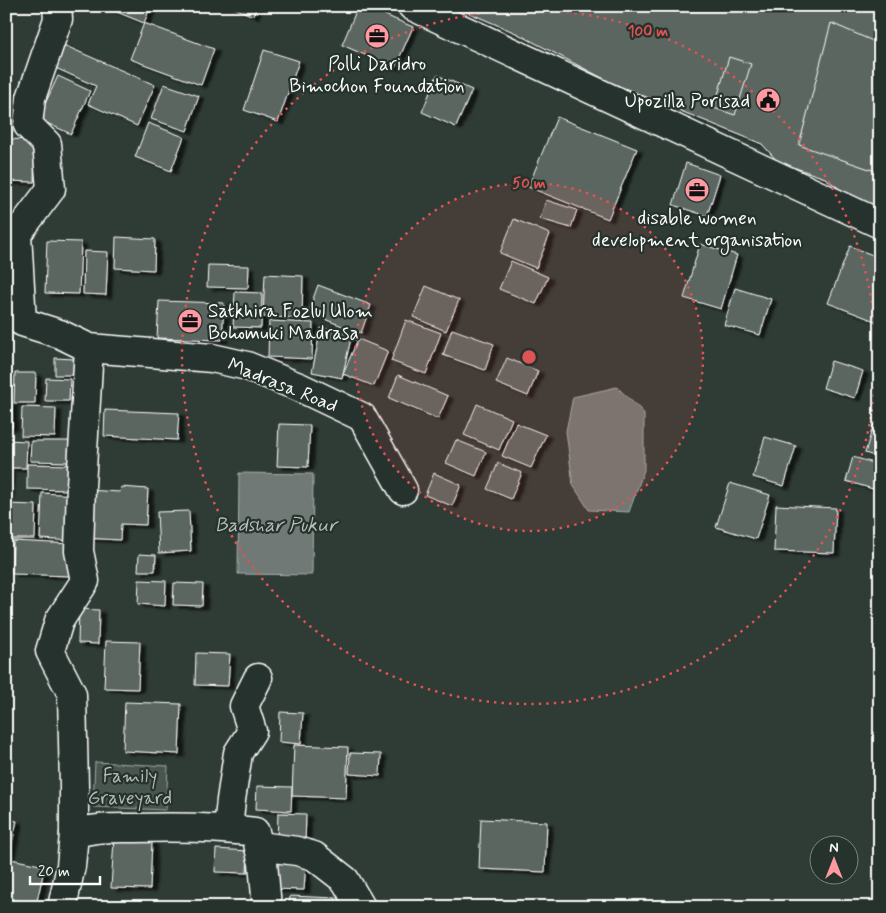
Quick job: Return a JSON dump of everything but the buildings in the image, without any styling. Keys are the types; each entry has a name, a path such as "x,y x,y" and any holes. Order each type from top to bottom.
{"street":[{"path":"57,6 58,19 31,98 28,125 46,144 51,189 17,234 22,322 60,334 89,348 79,551 85,581 59,621 50,651 72,694 74,834 71,866 62,907"},
{"path":"412,6 880,224"},
{"name":"Madrasa Road","path":"89,348 212,358 247,366 299,387 362,417 403,490"},
{"path":"228,829 238,753 252,731 244,706 258,678"},
{"path":"74,834 102,828 214,827 255,832 263,863 267,907"},
{"path":"259,846 297,851 314,856 345,880 361,907"}],"green space":[{"name":"Family Graveyard","path":"95,762 168,766 166,810 93,807"}],"water":[{"path":"617,387 644,413 644,470 629,512 589,510 573,485 566,431 573,397"},
{"name":"Badshar Pukur","path":"239,473 313,474 312,575 238,574"}],"place":[{"name":"Polli Daridro Bimochon Foundation","path":"377,36"},
{"name":"Upozilla Porisad","path":"768,100"},
{"name":"disable women development organisation","path":"697,190"},
{"name":"Satkhira Fozlul Ulom Bohomuki Madrasa","path":"190,321"}]}
